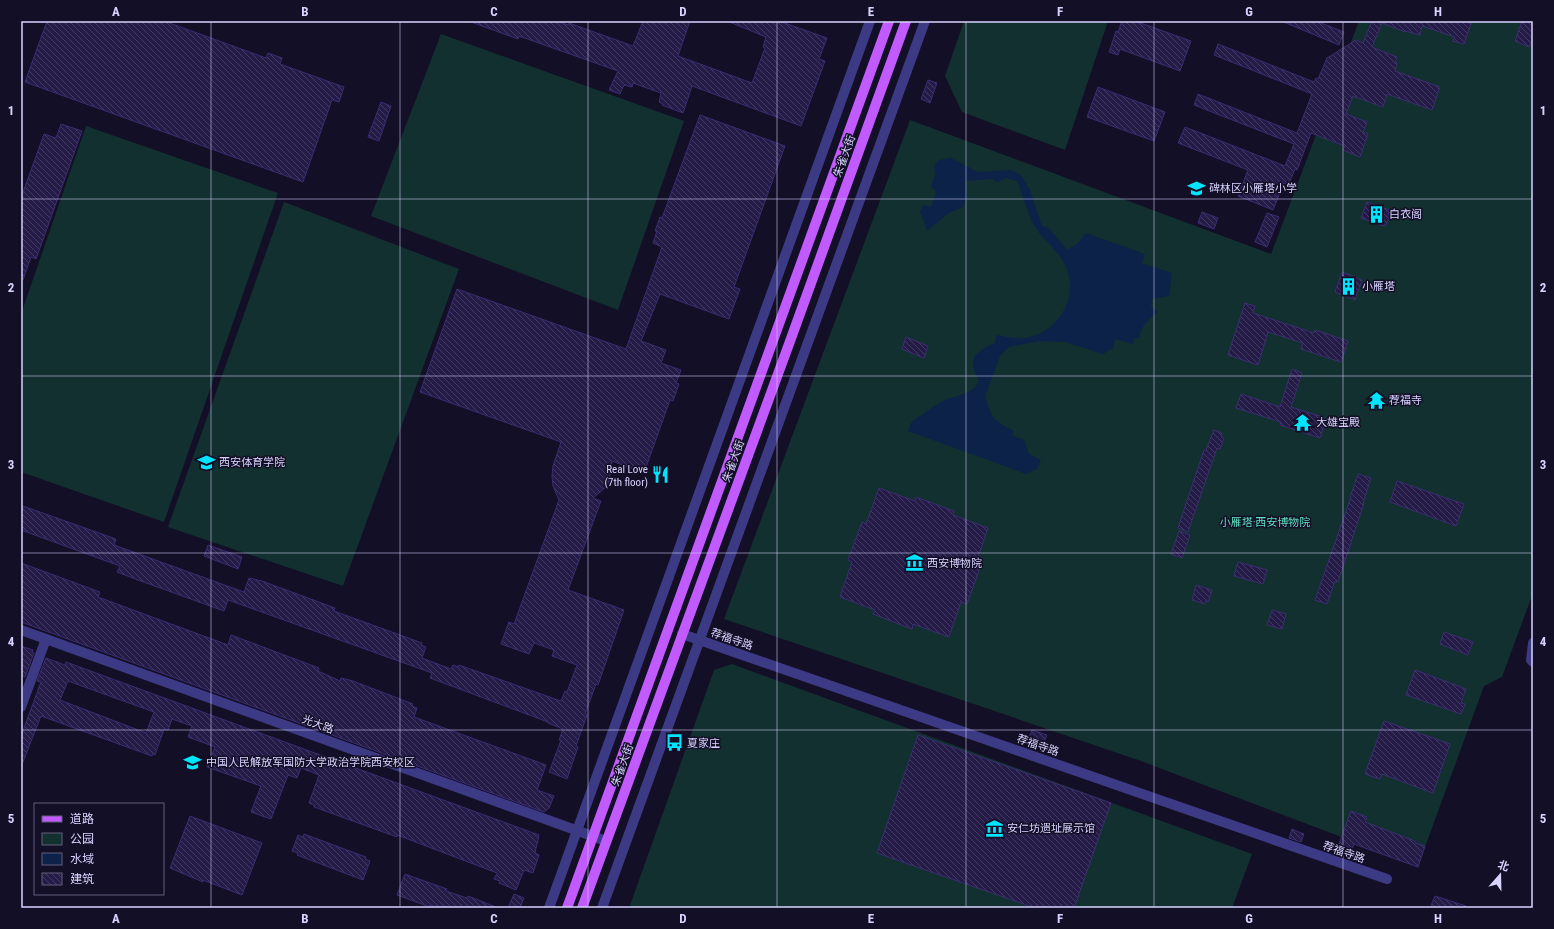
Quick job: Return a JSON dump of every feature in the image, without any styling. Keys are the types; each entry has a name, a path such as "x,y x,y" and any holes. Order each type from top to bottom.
{"main road":[{"name":"朱雀大街","path":"567,908 592,836 698,551 889,21"},
{"name":"朱雀大街","path":"582,908 906,21"}],"street":[{"path":"549,908 870,21"},
{"path":"602,908 924,21"},
{"name":"光大路","path":"21,630 606,841"},
{"name":"荐福寺路","path":"682,634 1387,879"},
{"path":"21,707 46,640"},
{"path":"1533,643 1533,662"}],"green space":[{"path":"964,21 1108,21 1065,150 962,112 945,76"},
{"name":"小雁塔·西安博物院","path":"1359,21 1533,21 1533,593 1502,677 1484,686 1418,866 1141,761 724,619 910,120 1271,254"},
{"path":"441,34 684,121 618,310 371,216"},
{"path":"86,126 278,193 164,522 21,472 21,314"},
{"path":"284,202 459,269 343,586 168,527"},
{"path":"732,664 1252,854 1232,908 629,908 714,670"}],"water":[{"path":"951,158 978,172 1011,170 1021,175 1030,190 1042,226 1049,228 1067,250 1077,244 1086,233 1145,254 1142,263 1172,273 1169,296 1152,299 1151,306 1158,312 1146,323 1139,338 1134,338 1133,344 1115,339 1113,348 1103,354 1065,342 1039,341 1009,347 1000,356 985,397 994,418 1001,424 1013,430 1013,436 1024,440 1029,454 1041,460 1037,469 1026,474 908,431 912,422 917,418 945,400 968,392 975,387 979,380 975,373 973,361 981,350 995,343 996,335 1013,338 1030,337 1041,333 1050,327 1058,319 1064,309 1070,288 1069,276 1065,265 1059,255 1035,227 1017,181 1006,178 997,182 992,179 966,181 967,197 963,207 949,213 927,231 920,211 923,205 931,207 936,192 931,186 935,175 934,166 939,160"}],"building":[{"path":"47,21 164,21 266,58 268,53 282,58 280,64 344,87 339,102 332,100 303,182 25,82"},
{"path":"471,21 557,21 568,25 569,23 633,46 643,21 690,21 678,56 752,83 765,48 763,47 766,37 727,21 779,21 827,38 819,59 825,61 801,126 692,86 683,113 662,105 663,104 659,102 661,93 633,83 632,87 624,85 620,94 609,90 618,71 519,36 518,39"},
{"path":"1122,21 1135,21 1191,41 1180,71 1120,49 1118,55 1109,52 1116,31 1118,32"},
{"path":"1281,21 1316,21 1344,32 1339,45"},
{"path":"1372,21 1472,21 1464,44 1453,41 1455,37 1422,26 1420,35 1405,32 1382,23 1372,47 1397,57 1395,62 1397,63 1395,71 1440,87 1432,110 1387,94 1383,107 1353,96 1346,114 1367,122 1363,132 1368,134 1360,157 1343,150 1345,146 1311,133 1297,170 1295,169 1288,185 1284,183 1273,210 1238,196 1248,170 1178,143 1185,127 1285,166 1294,144 1194,105 1198,94 1297,133 1312,94 1214,55 1218,44 1314,82 1316,78 1318,79 1327,58 1356,40 1363,43"},
{"path":"1522,21 1533,21 1533,37 1529,47 1515,41"},
{"path":"928,80 937,83 930,103 921,99"},
{"path":"1098,87 1165,112 1154,141 1087,117"},
{"path":"381,102 391,106 379,141 368,137"},
{"path":"700,115 785,146 734,287 740,289 729,319 660,294 641,341 666,350 661,363 681,370 676,383 679,384 673,401 670,400 644,473 612,461 609,481 606,487 593,498 601,501 568,590 624,610 598,685 596,684 585,714 587,715 576,746 578,747 567,779 549,772 561,740 559,740 563,729 548,722 430,678 432,673 228,600 224,611 138,580 117,572 120,566 21,530 21,511 23,506 116,539 114,545 244,592 249,578 262,581 335,608 334,611 422,643 421,645 426,647 422,658 451,669 453,665 458,667 459,665 561,701 565,691 567,692 577,665 552,656 554,650 534,643 529,654 501,644 509,622 514,624 559,500 553,486 552,476 553,466 561,442 420,392 457,289 626,349 662,247 653,243 657,231 655,231 660,217 662,218"},
{"path":"61,124 82,131 36,259 31,257 23,280 21,280 21,198 44,134 56,138"},
{"name":"白衣阁","path":"1367,202 1390,210 1388,214 1390,215 1386,225 1384,226 1361,218"},
{"path":"1202,212 1218,218 1214,229 1198,223"},
{"path":"1267,213 1279,217 1267,247 1255,242"},
{"name":"小雁塔","path":"1342,272 1362,280 1355,300 1335,292"},
{"path":"1245,303 1255,306 1253,313 1314,333 1315,330 1348,341 1341,362 1301,349 1303,343 1268,332 1258,365 1228,355"},
{"path":"906,337 928,346 924,358 902,349"},
{"path":"1292,369 1302,373 1291,407 1326,418 1320,438 1280,425 1281,422 1236,408 1241,394 1280,407"},
{"path":"1214,430 1222,433 1221,437 1224,438 1220,449 1217,448 1188,532 1178,528 1204,450 1206,450"},
{"path":"1358,474 1371,478 1338,582 1335,581 1327,604 1315,600"},
{"path":"1397,481 1464,504 1456,526 1390,502"},
{"name":"西安博物院","path":"879,488 915,501 916,497 954,511 953,515 988,528 976,563 981,565 967,604 961,602 949,637 913,624 912,629 873,614 875,610 840,597 852,562 848,560 862,522 866,524"},
{"path":"1179,531 1190,535 1182,558 1171,554"},
{"path":"208,545 242,557 238,569 204,556"},
{"path":"1238,562 1267,570 1263,584 1234,576"},
{"path":"21,563 100,592 98,597 228,645 231,635 319,668 318,671 340,681 341,678 353,681 413,704 412,706 417,708 414,717 546,765 537,790 554,796 549,808 544,812 21,622"},
{"path":"1196,585 1212,590 1208,602 1206,601 1205,604 1192,600"},
{"path":"1272,610 1286,614 1282,629 1267,625"},
{"path":"1444,632 1473,642 1468,655 1440,644"},
{"path":"21,646 33,650 32,652 34,653 25,677 21,675"},
{"path":"46,658 65,665 66,662 539,835 535,853 539,855 533,873 524,870 516,890 499,883 500,881 494,879 497,873 397,835 397,837 314,807 314,805 309,803 319,775 301,768 297,778 288,775 271,819 251,812 261,786 207,767 215,747 188,737 192,726 172,719 168,730 164,729 155,755 153,754 152,756 41,716 21,767 21,736 41,682 37,681","holes":["68,681 154,712 146,733 60,700"]},
{"path":"1415,670 1466,689 1461,703 1465,704 1461,714 1406,695"},
{"path":"1384,721 1450,744 1433,793 1382,774 1380,779 1365,774"},
{"path":"1032,730 1047,735 1043,745 1028,740"},
{"name":"安仁坊遗址展示馆","path":"918,735 1111,803 1074,908 1035,908 877,853"},
{"path":"1351,811 1367,817 1365,822 1425,846 1418,867 1354,844 1352,849 1339,844"},
{"path":"190,816 262,843 242,895 203,880 203,882 170,868"},
{"path":"1292,829 1304,834 1301,842 1289,838"},
{"path":"304,834 366,857 365,859 370,861 363,880 297,855 298,853 292,851 298,835 303,837"},
{"path":"405,874 447,889 446,891 467,898 468,896 496,908 440,908 430,905 430,907 397,895"},
{"path":"514,894 524,898 520,908 508,908"},
{"path":"1435,896 1466,906 1466,908 1430,908"}],"place":[{"name":"碑林区小雁塔小学","path":"1196,188"},
{"name":"白衣阁","path":"1376,214"},
{"name":"小雁塔","path":"1349,286"},
{"name":"荐福寺","path":"1376,400"},
{"name":"大雄宝殿","path":"1303,422"},
{"name":"西安体育学院","path":"206,462"},
{"name":"Real Love (7th floor)","path":"661,475"},
{"name":"西安博物院","path":"914,563"},
{"name":"夏家庄","path":"674,743"},
{"name":"中国人民解放军国防大学政治学院西安校区","path":"193,762"},
{"name":"安仁坊遗址展示馆","path":"994,828"}]}
